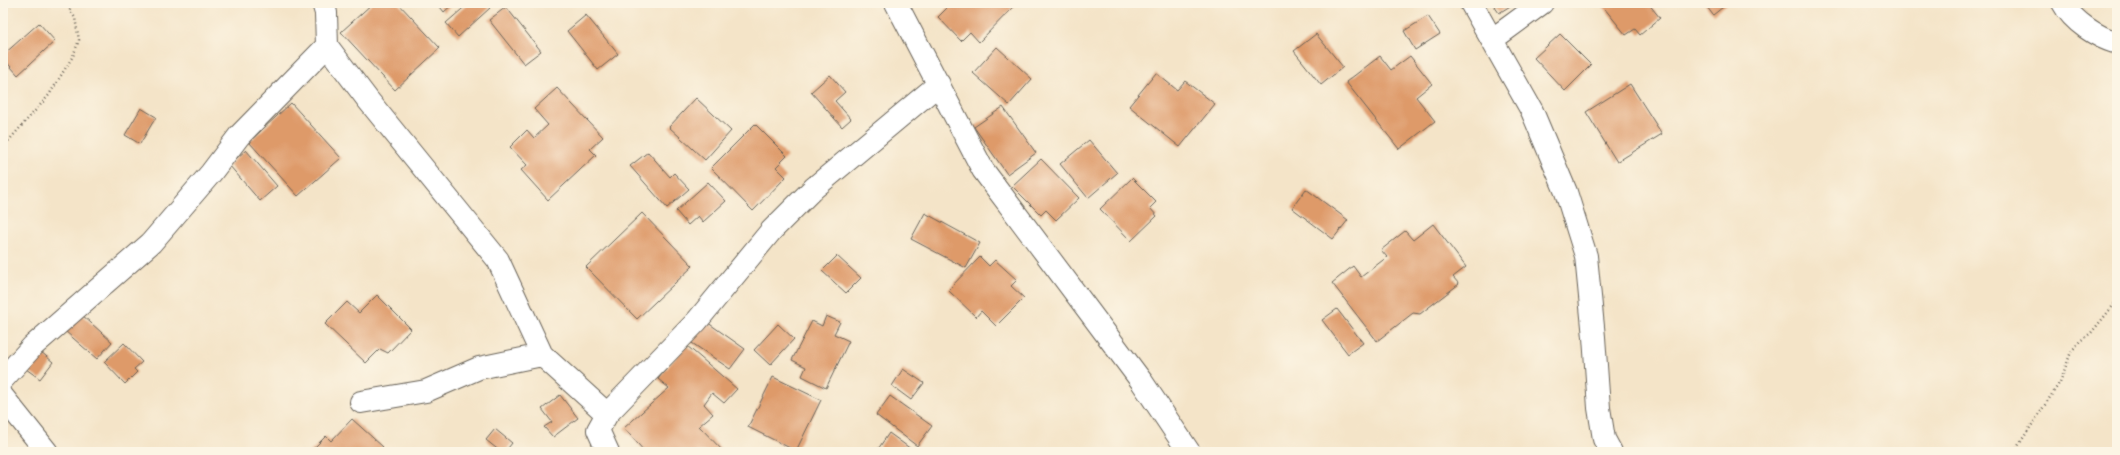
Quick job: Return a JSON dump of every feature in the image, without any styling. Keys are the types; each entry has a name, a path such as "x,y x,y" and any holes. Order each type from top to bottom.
{"street":[{"path":"323,3 326,13 327,46 368,100 498,260 542,355 607,414"},
{"path":"896,3 983,170 1142,382 1189,452"},
{"path":"1471,3 1493,39 1532,111 1566,192 1586,256 1599,408 1604,439 1611,452"},
{"path":"1493,39 1542,3"},
{"path":"2063,3 2079,21 2105,39 2117,43"},
{"path":"3,379 50,330 151,243 211,173 239,136 327,46"},
{"path":"608,452 598,430 607,414 697,321 771,231 814,188 939,84"},
{"path":"361,402 426,391 478,368 542,355"},
{"path":"3,397 47,452"}],"path":[{"path":"3,146 49,95 73,56 79,40 75,18 66,3"},
{"path":"2014,452 2060,382 2071,352 2080,341 2091,333 2117,301"}],"building":[{"path":"373,3 398,3 440,48 395,90 341,32"},
{"path":"437,3 454,3 444,12"},
{"path":"469,3 485,3 490,8 458,37 446,23"},
{"path":"952,3 1016,4 979,42 970,32 961,41 938,17"},
{"path":"1492,3 1515,3 1499,13"},
{"path":"1600,3 1648,3 1660,18 1640,35 1635,29 1626,35"},
{"path":"1704,3 1728,3 1713,15"},
{"path":"506,7 541,51 524,64 489,20"},
{"path":"586,15 618,54 598,70 567,31"},
{"path":"1428,16 1440,34 1415,50 1404,31"},
{"path":"39,23 55,41 18,75 3,58 3,55"},
{"path":"1316,34 1343,67 1321,85 1294,51"},
{"path":"1560,34 1591,65 1565,91 1534,58"},
{"path":"997,47 1032,79 1009,105 973,73"},
{"path":"1380,56 1391,70 1410,56 1432,84 1416,97 1435,121 1399,149 1346,82"},
{"path":"1156,73 1177,90 1185,81 1215,104 1180,147 1129,106"},
{"path":"830,75 845,92 835,101 851,119 842,127 811,92"},
{"path":"1630,84 1662,134 1617,162 1586,112"},
{"path":"557,88 603,137 590,149 596,155 548,200 521,170 527,165 510,147 527,130 534,138 548,125 534,109"},
{"path":"696,98 731,131 705,160 669,127"},
{"path":"291,103 341,158 298,196 249,142"},
{"path":"1003,107 1036,153 1007,174 974,127"},
{"path":"141,108 156,117 140,144 125,135"},
{"path":"755,124 787,156 776,167 786,177 753,211 711,168"},
{"path":"1089,140 1117,173 1088,198 1060,164"},
{"path":"246,150 277,186 260,201 229,165"},
{"path":"648,152 670,177 674,173 689,189 667,208 630,166"},
{"path":"1041,159 1079,198 1056,220 1046,210 1041,215 1012,186"},
{"path":"1132,178 1156,202 1150,208 1157,216 1131,241 1100,209"},
{"path":"708,182 726,201 703,222 698,216 688,225 676,211"},
{"path":"1306,189 1348,220 1333,239 1292,208"},
{"path":"642,213 693,266 637,319 586,267"},
{"path":"925,213 980,243 966,268 911,239"},
{"path":"1433,224 1466,267 1453,277 1459,284 1420,314 1413,313 1377,341 1332,283 1353,266 1361,277 1387,257 1381,250 1405,231 1413,240"},
{"path":"837,256 861,278 846,293 822,271"},
{"path":"980,257 989,266 995,260 1017,280 1011,286 1024,298 996,326 981,311 976,317 948,290"},
{"path":"377,295 411,329 388,353 380,349 366,363 325,324 347,302 359,313"},
{"path":"1337,309 1363,343 1348,354 1322,320"},
{"path":"81,314 112,342 97,359 65,331"},
{"path":"826,316 840,322 834,334 849,341 826,388 802,376 806,367 792,360 812,321 822,326"},
{"path":"704,320 745,349 730,369 689,341"},
{"path":"778,324 794,339 770,365 754,350"},
{"path":"124,343 142,362 134,369 137,372 125,384 104,362"},
{"path":"686,345 737,389 724,403 712,393 704,404 713,414 699,426 724,452 645,452 624,428 669,388 658,379"},
{"path":"40,351 53,362 40,379 26,369"},
{"path":"903,369 924,383 911,400 892,386"},
{"path":"773,377 821,400 796,451 748,427"},
{"path":"560,395 578,418 553,437 544,427 552,422 542,409"},
{"path":"890,396 932,426 917,446 876,415"},
{"path":"352,419 383,447 378,452 310,452 326,436 331,441"},
{"path":"495,429 512,443 505,452 501,452 486,440"},
{"path":"889,433 915,452 876,452"}]}
